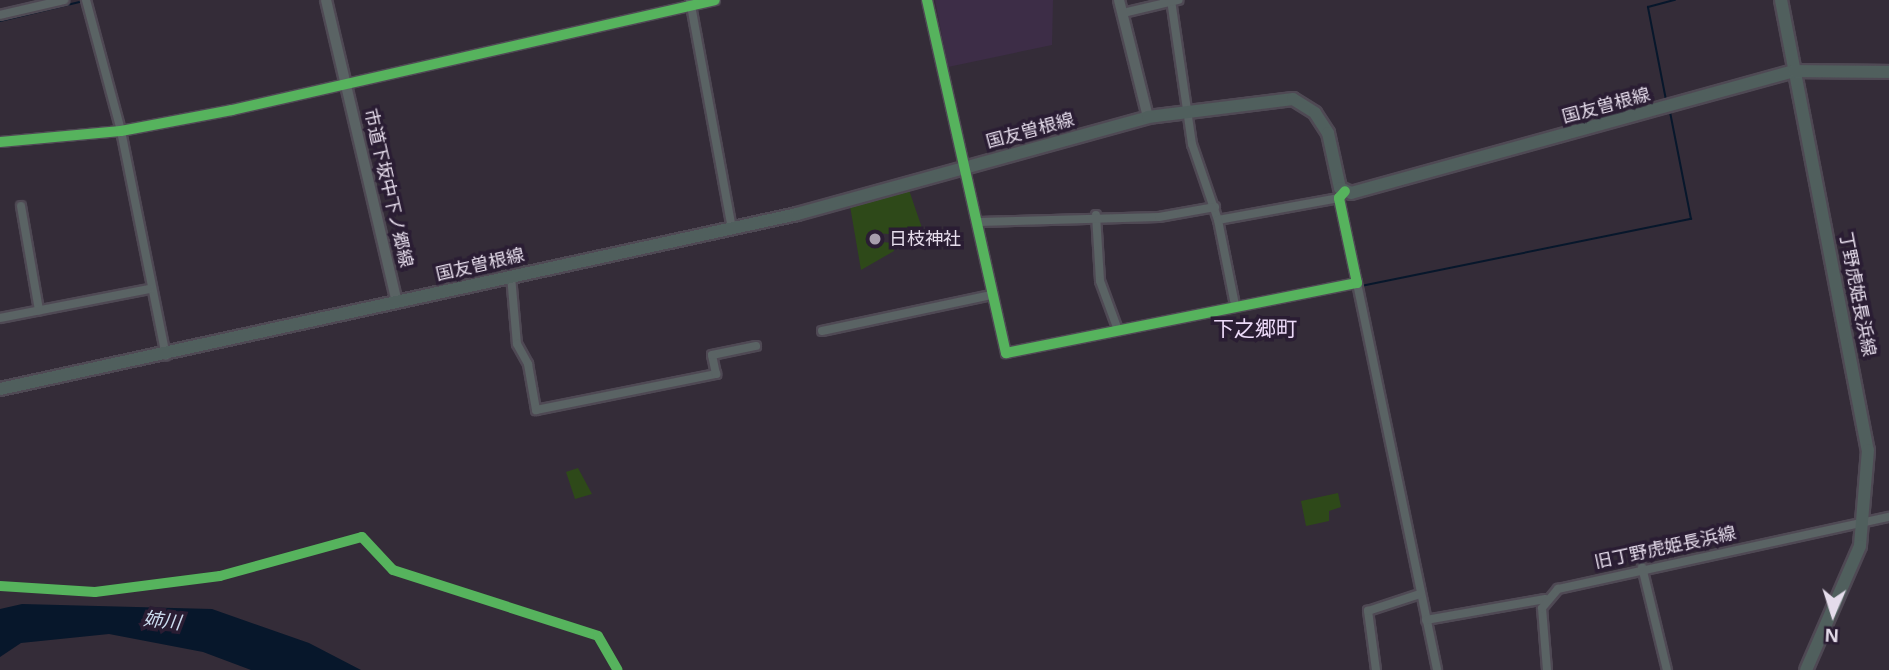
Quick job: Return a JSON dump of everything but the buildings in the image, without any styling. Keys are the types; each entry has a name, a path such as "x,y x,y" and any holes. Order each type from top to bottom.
{"main road":[{"name":"丁野虎姫長浜線","path":"1781,0 1863,413 1865,522 1851,578 1806,670"},
{"name":"国友曽根線","path":"0,389 166,356 510,276 732,228 1148,117 1187,110 1293,99 1315,113 1328,133 1342,194 1794,71 1889,72"}],"street":[{"path":"0,15 64,0"},
{"path":"86,0 121,131 149,289 166,356"},
{"name":"市道下坂中下ノ郷線","path":"326,0 397,302"},
{"path":"0,142 121,131 346,84 691,3 715,0"},
{"path":"927,0 961,169 979,222 991,295 1006,353 1357,283"},
{"path":"1119,0 1148,117"},
{"path":"1123,13 1173,1 1192,144 1215,207 1236,305"},
{"path":"691,3 732,228"},
{"path":"1218,220 1342,194 1357,283 1437,670"},
{"path":"21,205 39,310"},
{"path":"979,222 1096,215 1159,217 1215,207"},
{"path":"1096,215 1100,281 1118,330"},
{"path":"510,276 517,344 528,364 536,410 716,374 712,355 756,346"},
{"path":"0,318 149,289"},
{"path":"822,331 991,295"},
{"name":"旧丁野虎姫長浜線","path":"1426,620 1545,599 1576,583 1889,517"},
{"path":"1642,568 1667,670"},
{"path":"1376,670 1368,611 1420,594"},
{"path":"1545,599 1547,670"}],"shaded area":[{"path":"935,0 1053,0 1052,45 948,67"}],"green space":[{"path":"909,190 922,228 908,236 878,233 872,241 893,243 894,251 861,270 850,206"},
{"path":"578,468 592,494 575,499 566,472"},
{"path":"1338,493 1341,507 1329,511 1329,521 1306,526 1301,501"}],"water":[{"name":"姉川","path":"22,604 212,609 309,643 361,670 251,670 203,652 109,634 21,643 0,657 0,609"}],"waterway":[{"path":"1666,100 1648,7 1675,0"},
{"path":"0,21 84,1"},
{"path":"1361,286 1691,219 1670,112"}],"cycle path":[{"path":"0,142 121,131 232,110 715,0"},
{"path":"927,0 1006,353 1357,283 1339,198 1345,191"},
{"path":"0,586 95,592 220,576 362,537 393,570 598,636 618,670"}],"place":[{"name":"日枝神社","path":"875,239"}],"district":[{"name":"下之郷町","path":"1255,329"}]}
